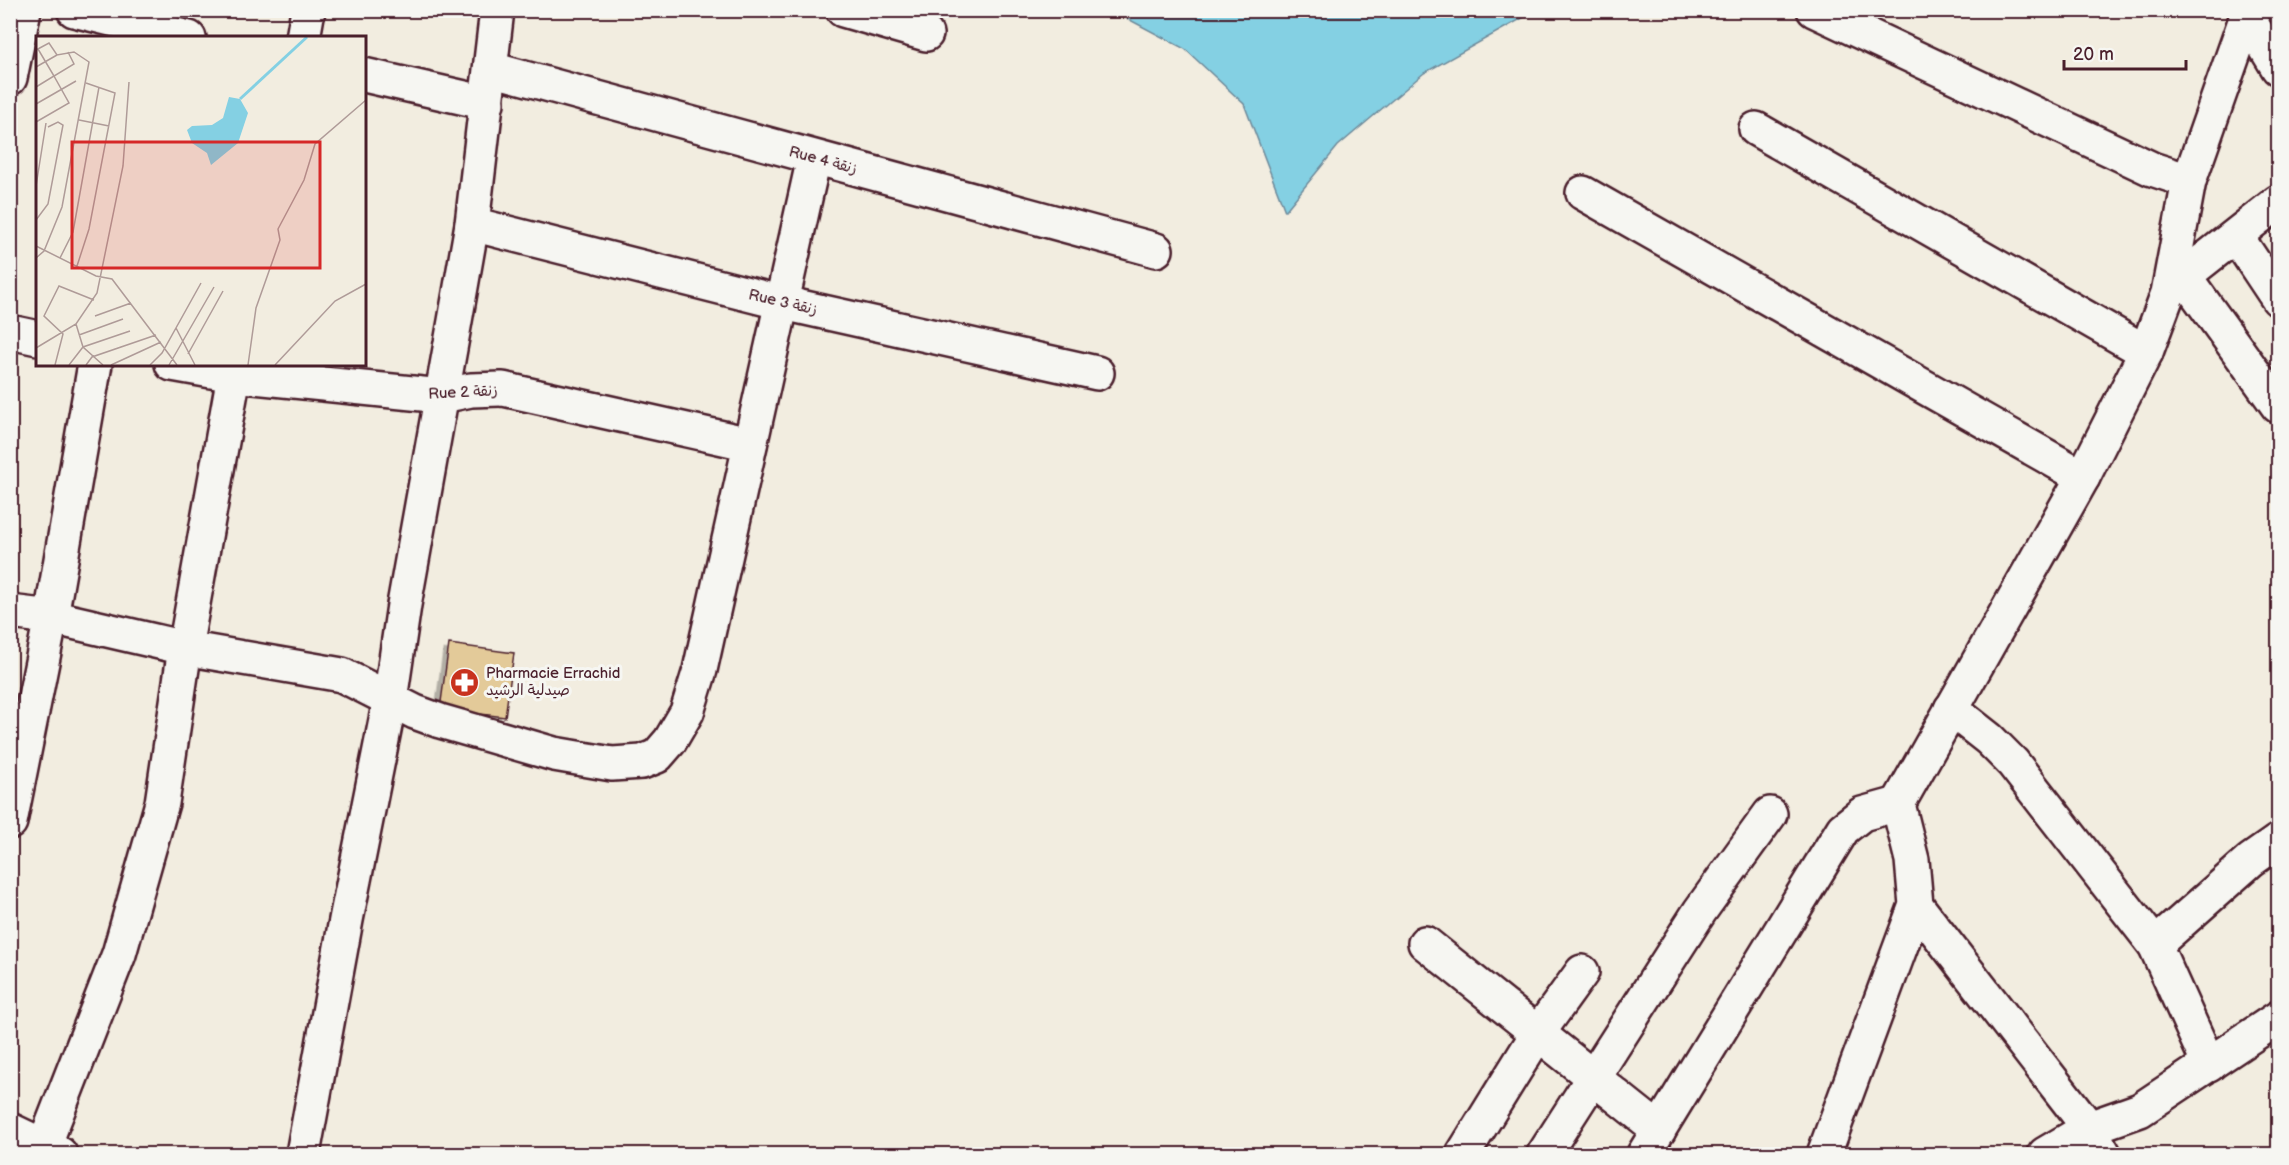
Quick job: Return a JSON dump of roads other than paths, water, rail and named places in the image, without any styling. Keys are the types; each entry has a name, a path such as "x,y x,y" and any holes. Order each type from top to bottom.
{"street":[{"path":"10,78 24,10"},
{"path":"74,10 157,26 184,36"},
{"path":"303,36 308,10"},
{"path":"303,1155 346,920 390,700 404,605 472,224 497,10"},
{"path":"843,10 926,34"},
{"path":"1814,10 2152,169 2189,181"},
{"path":"1824,1155 1916,905 1911,860 1898,804 2083,477 2146,352 2176,285 2189,181 2247,13"},
{"path":"2247,13 2278,68"},
{"name":"Rue 4 زنقة","path":"491,69 1156,250"},
{"path":"366,75 487,103"},
{"path":"1756,129 2146,352"},
{"path":"10,612 51,616 184,648 342,675 415,712 554,754 625,764 642,762 657,756 670,741 687,712 700,670 814,158"},
{"path":"1583,193 2083,477"},
{"path":"2176,285 2278,202"},
{"name":"Rue 3 زنقة","path":"472,224 783,303 1097,373"},
{"path":"2236,236 2278,300"},
{"path":"2176,285 2278,406"},
{"path":"10,332 36,338"},
{"path":"10,822 51,616 95,366"},
{"name":"Rue 2 زنقة","path":"193,366 442,396 471,390 503,389 750,444"},
{"path":"10,1130 52,1150 78,1064 119,954 162,803 184,648 235,370"},
{"path":"1951,709 1989,739 2013,763 2155,945 2209,1065"},
{"path":"1425,943 1594,1076 1652,1142 1843,829 1862,814 1898,804"},
{"path":"1544,1155 1707,900 1770,814"},
{"path":"2155,945 2252,860 2278,841"},
{"path":"1916,905 2097,1141"},
{"path":"1463,1155 1538,1033 1582,972"},
{"path":"2045,1155 2097,1141 2278,1018"}],"water":[{"path":"1535,10 1424,73 1338,146 1285,211 1244,104 1185,49 1113,11"}],"place":[{"name":"Pharmacie Errachid صيدلية الرشيد","path":"465,682"}]}
